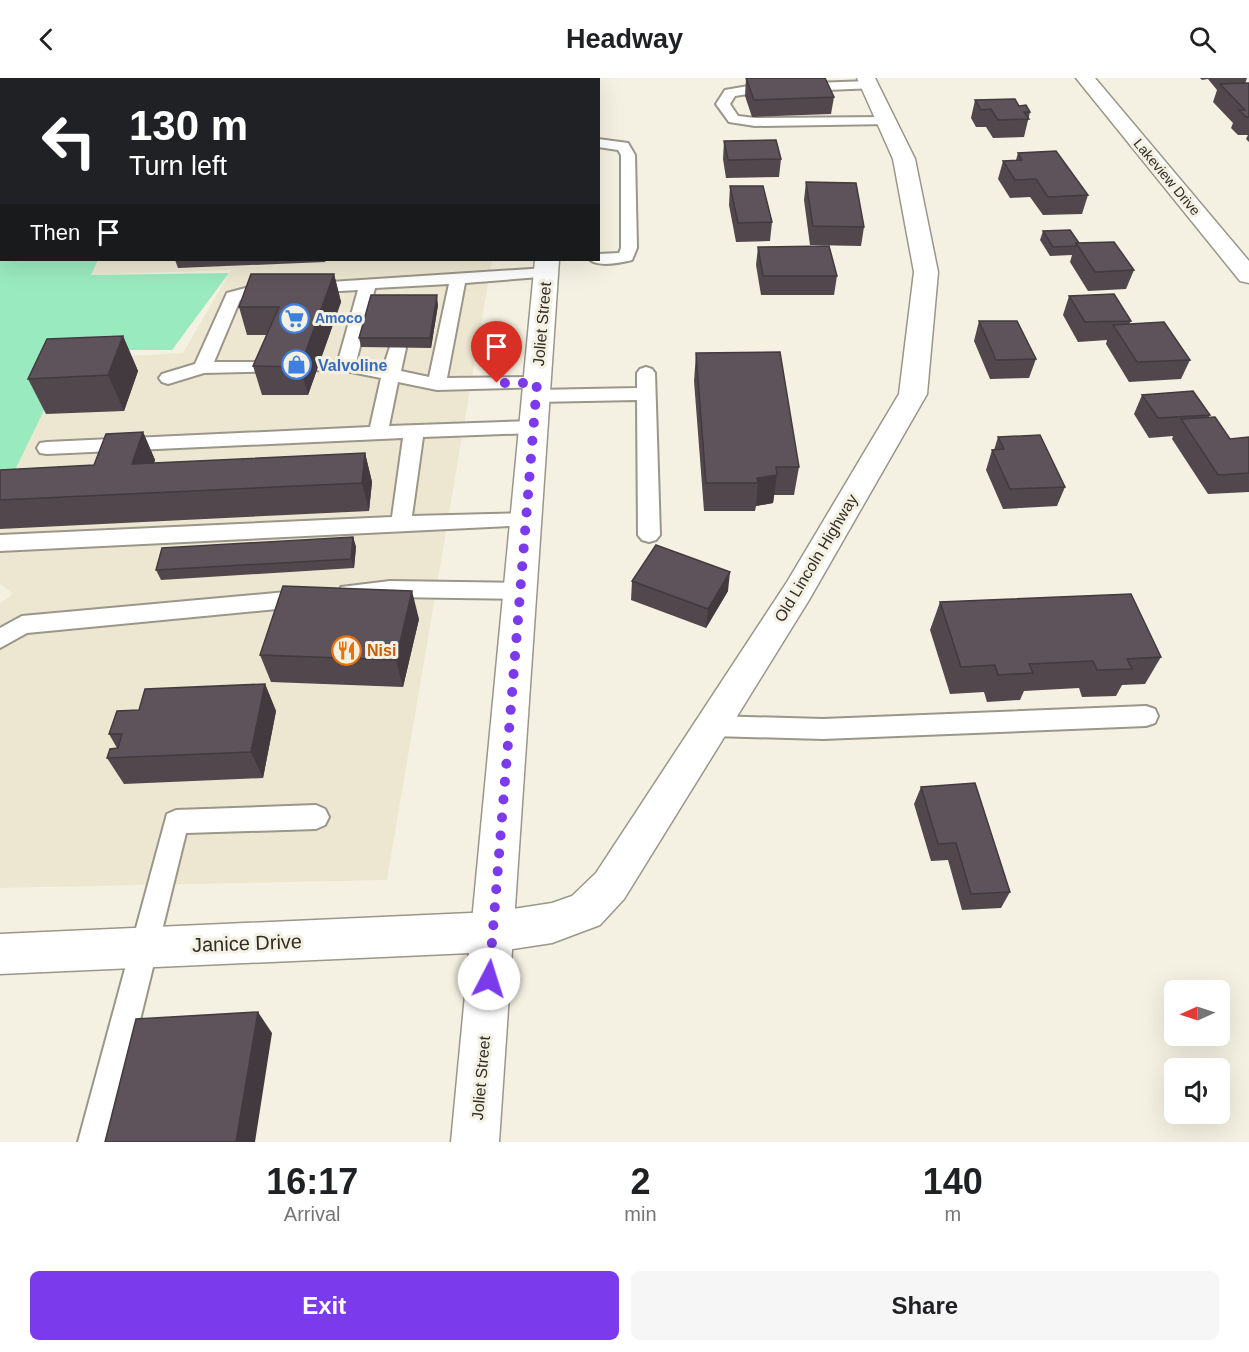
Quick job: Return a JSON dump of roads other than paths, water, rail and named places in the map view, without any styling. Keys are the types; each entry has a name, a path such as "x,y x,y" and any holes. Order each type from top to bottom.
{"street":[{"name":"Lakeview Drive","path":"1085,78 1249,276"},
{"name":"Old Lincoln Highway","path":"493,933 552,924 586,911 610,886 798,591 914,394 926,272 904,159 868,82"},
{"name":"Joliet Street","path":"475,1142 546,266"},
{"name":"Janice Drive","path":"0,954 493,933"}],"lane":[{"path":"868,82 754,89 730,93 723,104 734,119 755,122 886,121"},
{"path":"600,143 623,146 628,155 629,248 626,257 600,259"},
{"path":"203,368 233,297 253,291 368,285 412,289 458,278 546,266"},
{"path":"437,384 458,278"},
{"path":"346,366 368,285"},
{"path":"378,432 397,348"},
{"path":"316,366 346,366 437,384 646,394"},
{"path":"168,378 203,368 274,367"},
{"path":"646,373 649,535"},
{"path":"46,448 414,430 533,427"},
{"path":"401,524 414,430"},
{"path":"0,543 526,520"},
{"path":"0,639 22,625 257,604 390,589 520,591"},
{"path":"712,726 823,729 1146,716"},
{"path":"94,1142 176,822 316,817"}],"place":[{"name":"Amoco","path":"294,318"},
{"name":"Valvoline","path":"297,365"},
{"name":"Nisi","path":"346,650"}]}
